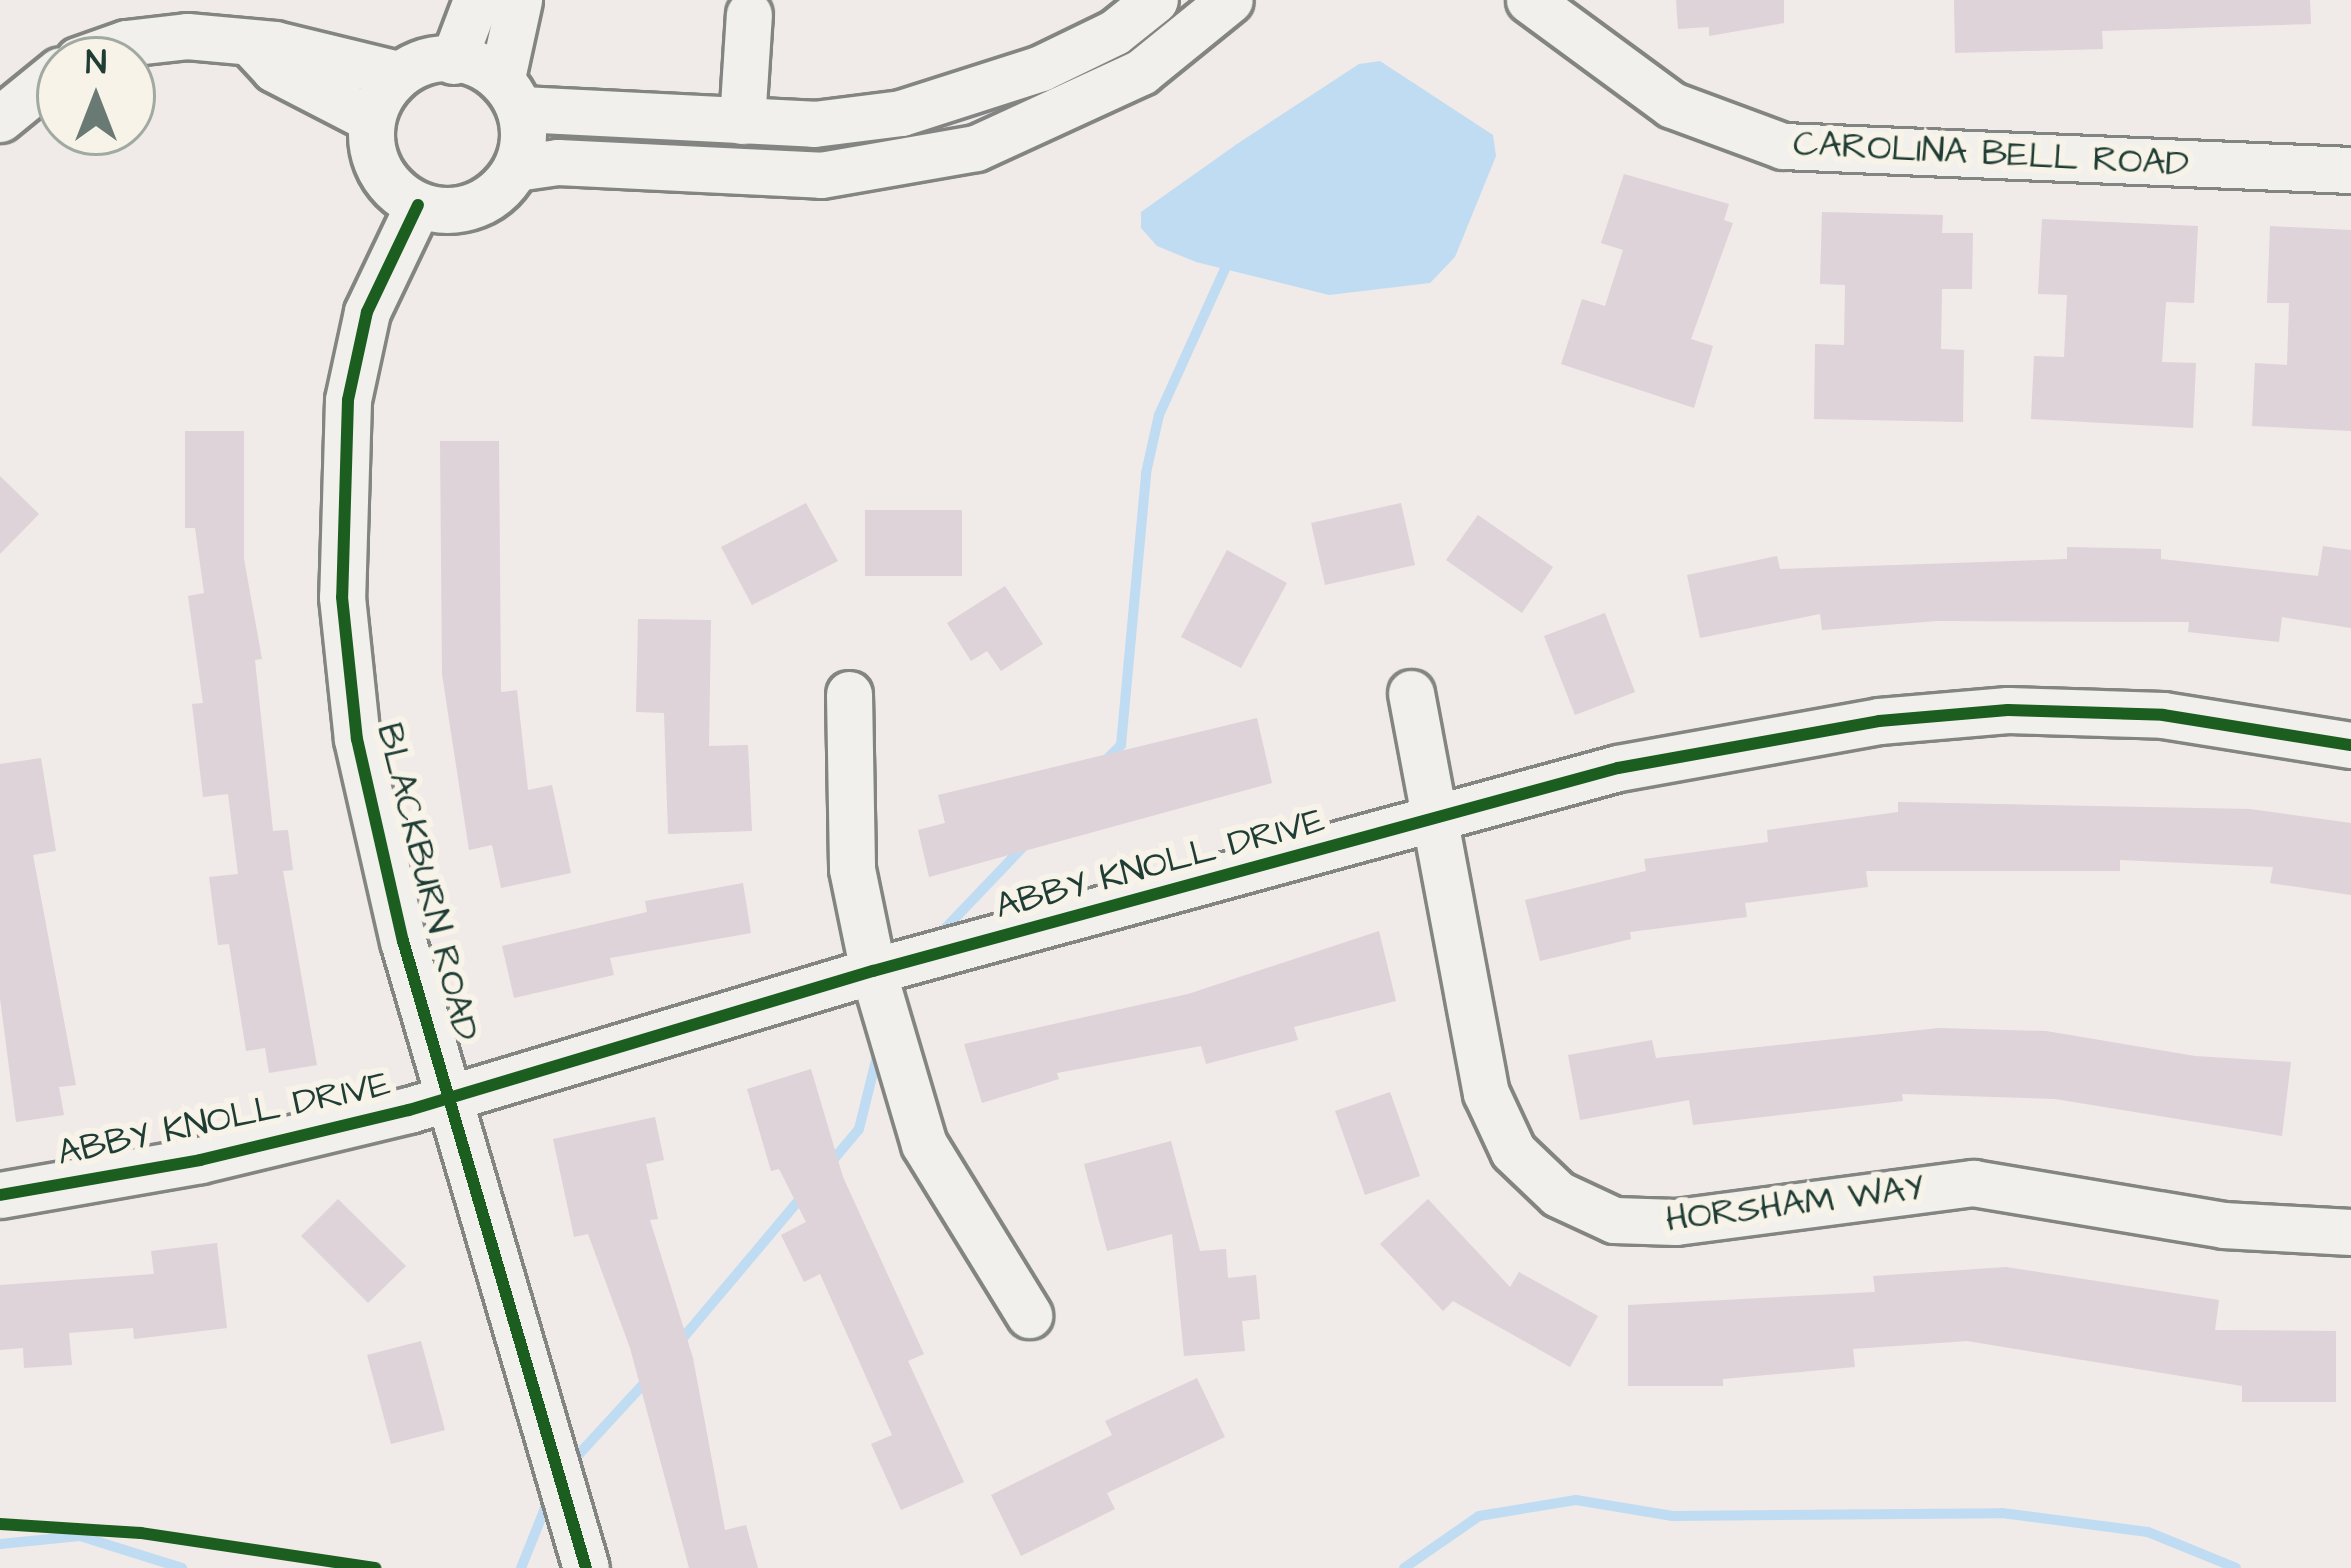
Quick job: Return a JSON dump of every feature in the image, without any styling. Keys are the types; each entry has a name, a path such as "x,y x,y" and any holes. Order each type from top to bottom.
{"street":[{"path":"453,61 476,0"},
{"path":"519,0 512,94 526,140 517,168 503,187 463,209 418,205 379,170 371,119 398,74 421,61 453,61 512,94 742,121 814,124 902,113 1041,68 1115,32 1155,0"},
{"path":"517,168 558,162 821,175 976,148 1065,113 1141,72 1230,0"},
{"name":"CAROLINA BELL ROAD","path":"1528,0 1672,105 1783,146 2351,170"},
{"path":"742,121 749,14"},
{"path":"156,37 252,45 398,74"},
{"path":"252,45 274,69 371,119"},
{"path":"1041,68 1065,113"},
{"path":"0,119 36,90"},
{"name":"BLACKBURN ROAD","path":"418,205 357,346 344,440 343,597 357,739 450,1098 586,1568"},
{"name":"HORSHAM WAY","path":"1411,693 1486,1093 1528,1165 1558,1194 1614,1220 1676,1222 1973,1183 2223,1225 2351,1232"},
{"path":"849,694 851,869 873,971 924,1144 1029,1315"},
{"name":"ABBY KNOLL DRIVE","path":"0,1195 200,1160 450,1098 873,971 1434,823 1618,768 1879,722 2008,710 2163,715 2351,745"}],"water":[{"path":"1380,61 1493,135 1496,156 1455,257 1430,283 1329,295 1196,262 1157,246 1141,228 1141,212 1237,144 1359,64"}],"building":[{"path":"1676,0 1784,0 1784,23 1709,36 1709,27 1678,29"},
{"path":"1954,0 2310,0 2311,24 2102,31 2103,49 1955,53"},
{"path":"1624,174 1729,204 1724,220 1733,223 1691,339 1713,346 1694,408 1561,364 1582,299 1605,306 1623,250 1601,243"},
{"path":"1822,212 1943,215 1942,233 1973,233 1972,289 1942,289 1941,349 1964,350 1963,422 1814,419 1815,344 1844,345 1845,285 1820,284"},
{"path":"2042,219 2198,226 2194,303 2166,302 2162,362 2196,363 2193,428 2031,419 2034,356 2064,357 2067,295 2038,294"},
{"path":"2270,226 2351,230 2351,431 2252,426 2255,363 2287,365 2289,303 2267,303"},
{"path":"185,431 244,431 244,559 262,659 255,660 273,831 288,830 293,870 283,871 317,1065 269,1073 265,1048 246,1051 229,944 218,945 209,877 238,874 228,794 203,797 192,704 203,703 188,596 204,593 195,528 185,528"},
{"path":"440,441 499,441 501,692 517,690 528,790 552,785 571,873 501,888 492,845 469,850 442,674"},
{"path":"0,476 39,514 0,554"},
{"path":"806,503 838,561 752,605 721,547"},
{"path":"1401,503 1415,565 1325,585 1311,523"},
{"path":"865,510 962,510 962,576 865,576"},
{"path":"1478,515 1553,567 1522,613 1446,560"},
{"path":"2323,546 2351,550 2351,628 2282,617 2279,642 2188,632 2189,622 1937,621 1822,630 1820,614 1700,638 1687,575 1777,556 1780,569 2067,559 2067,547 2161,549 2161,559 2318,576"},
{"path":"1227,550 1287,583 1241,668 1181,637"},
{"path":"1005,586 1043,644 1001,671 987,651 971,661 947,623"},
{"path":"1605,613 1635,692 1575,715 1544,636"},
{"path":"638,619 711,620 709,746 748,745 752,831 668,834 664,713 636,712"},
{"path":"1257,718 1272,783 929,877 918,830 945,823 938,795"},
{"path":"41,758 56,851 33,855 76,1085 59,1087 64,1115 16,1122 0,998 0,764"},
{"path":"1898,802 2250,809 2351,823 2351,895 2270,883 2273,867 2120,860 2120,871 1866,871 1868,887 1745,903 1747,917 1630,932 1631,939 1540,961 1525,900 1646,871 1644,859 1768,842 1767,830 1898,812"},
{"path":"743,883 751,933 610,958 614,975 514,998 502,946 647,912 645,901"},
{"path":"1379,931 1396,1001 1294,1027 1298,1040 1206,1064 1201,1046 1057,1073 1059,1079 982,1103 964,1044 1188,994"},
{"path":"1939,1028 2046,1031 2195,1056 2291,1062 2282,1136 2055,1099 1902,1094 1903,1101 1693,1125 1689,1100 1580,1120 1568,1055 1652,1040 1656,1058"},
{"path":"811,1069 843,1177 924,1354 908,1361 964,1482 901,1510 871,1444 892,1435 820,1274 804,1282 781,1235 806,1222 779,1169 771,1171 747,1089"},
{"path":"1390,1092 1420,1176 1365,1195 1335,1111"},
{"path":"655,1117 664,1160 646,1164 658,1219 650,1220 693,1358 725,1530 746,1525 758,1568 689,1568 630,1348 588,1234 574,1237 553,1139"},
{"path":"1171,1141 1200,1251 1226,1249 1228,1278 1256,1275 1260,1319 1242,1321 1245,1351 1184,1356 1172,1234 1107,1251 1084,1164"},
{"path":"338,1199 406,1266 368,1303 301,1236"},
{"path":"1428,1199 1510,1287 1519,1272 1598,1316 1570,1367 1453,1301 1443,1311 1380,1244"},
{"path":"217,1243 227,1328 134,1339 133,1328 69,1333 72,1365 24,1368 23,1348 0,1350 0,1285 154,1274 151,1251"},
{"path":"2006,1267 2219,1300 2215,1330 2336,1331 2336,1402 2242,1402 2242,1386 1967,1341 1853,1349 1855,1367 1723,1379 1723,1386 1628,1386 1628,1305 1875,1292 1873,1276"},
{"path":"421,1341 445,1430 391,1444 367,1355"},
{"path":"1197,1378 1225,1437 1107,1493 1115,1509 1021,1556 991,1495 1112,1435 1105,1421"}],"waterway":[{"path":"1107,759 1121,745 1146,473 1159,415 1225,269"},
{"path":"937,937 1024,846"},
{"path":"828,1166 859,1129 879,1048"},
{"path":"677,1345 804,1194"},
{"path":"569,1465 650,1377"},
{"path":"521,1568 550,1496"},
{"path":"1404,1568 1479,1516 1576,1500 1673,1516 2002,1513 2148,1532 2236,1568"},
{"path":"0,1544 80,1536 182,1568"}],"cycle path":[{"path":"418,205 367,312 348,400 342,597 357,739 403,941 586,1568"},
{"path":"0,1195 200,1160 409,1110 873,971 1618,768 1879,721 2008,710 2163,715 2351,745"},
{"path":"0,1524 141,1533 375,1568"}]}
